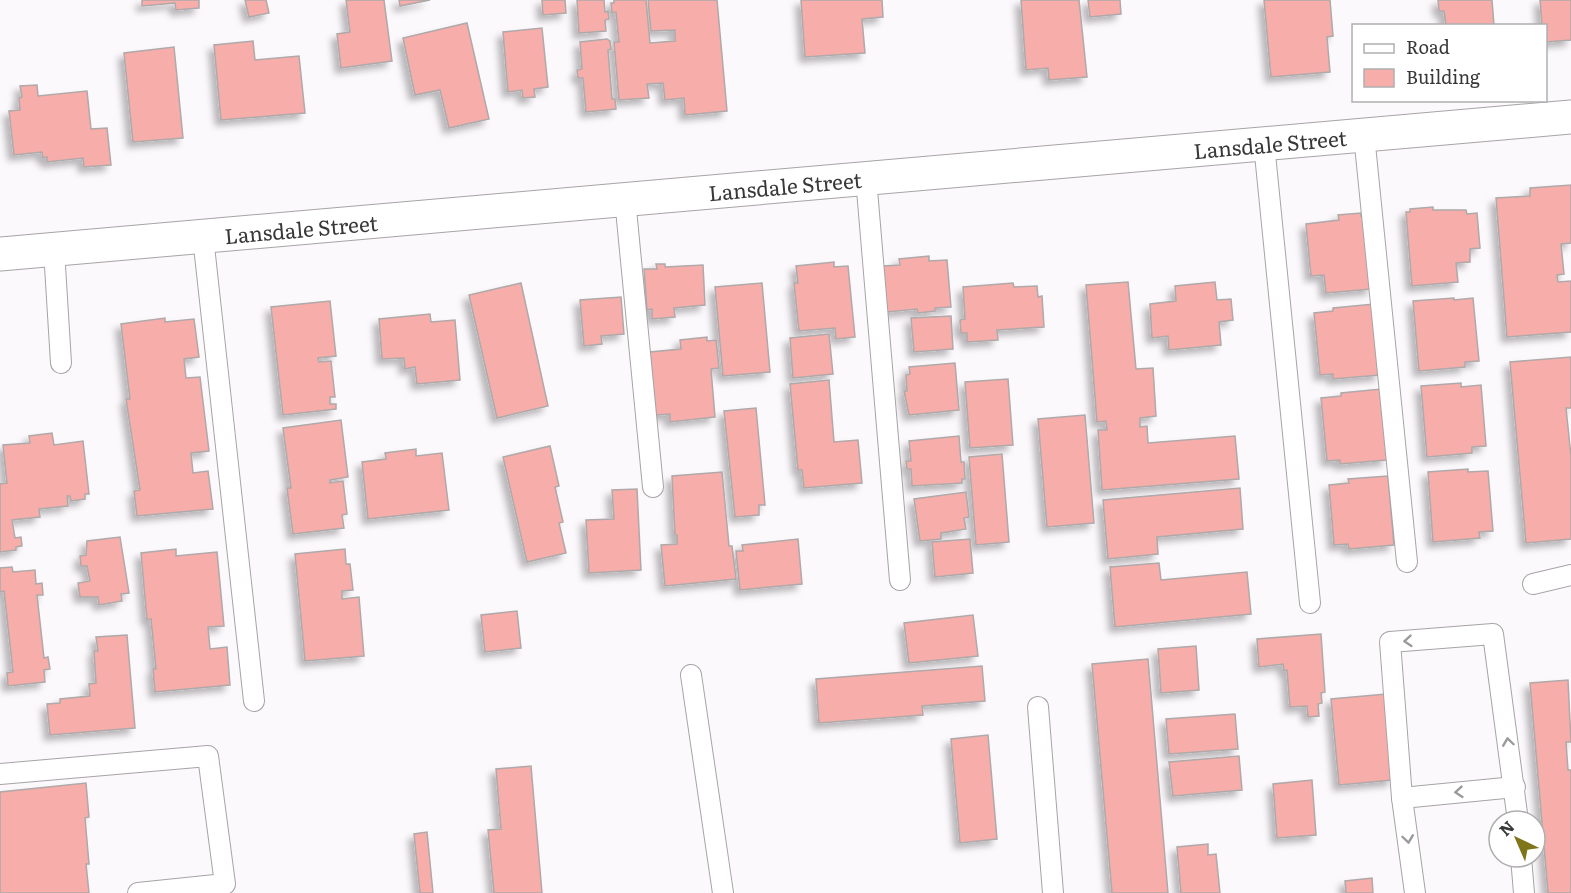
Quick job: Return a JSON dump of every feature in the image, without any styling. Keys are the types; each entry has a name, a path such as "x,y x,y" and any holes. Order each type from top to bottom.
{"street":[{"name":"Lansdale Street","path":"0,254 1571,117"}],"lane":[{"path":"1364,135 1407,562"},
{"path":"1264,144 1310,603"},
{"path":"866,178 900,579"},
{"path":"625,200 653,487"},
{"path":"203,237 254,701"},
{"path":"54,250 61,363"},
{"path":"1533,584 1571,575"},
{"path":"1415,893 1402,798 1389,643 1493,634 1517,809"},
{"path":"691,675 723,893"},
{"path":"1038,707 1053,893"},
{"path":"0,774 208,756 225,884 138,893"},
{"path":"1402,798 1515,787"},
{"path":"1522,869 1524,893"}],"building":[{"path":"142,0 199,0 199,8 176,10 175,3 142,6"},
{"path":"245,0 266,0 269,13 249,17"},
{"path":"346,0 384,0 392,61 341,68 337,34 350,32"},
{"path":"399,0 430,0 400,6"},
{"path":"542,0 565,0 566,13 543,15"},
{"path":"577,0 604,0 605,12 608,11 609,19 605,20 606,31 579,33"},
{"path":"614,0 646,0 650,43 675,41 675,30 651,31 648,0 717,0 727,111 685,115 684,98 665,100 663,83 647,84 649,98 619,100 614,42 619,42 616,12 612,13 611,3 614,3"},
{"path":"801,0 882,0 883,17 862,19 865,53 805,57"},
{"path":"1021,0 1079,0 1087,77 1049,80 1048,68 1026,70"},
{"path":"1088,0 1120,0 1121,14 1090,17"},
{"path":"1264,0 1330,0 1333,36 1327,37 1330,72 1271,77"},
{"path":"1438,0 1492,0 1494,24 1446,24 1444,11 1439,11"},
{"path":"1540,0 1571,0 1571,40 1547,42 1547,24 1542,24"},
{"path":"467,23 489,119 449,128 440,90 415,95 403,38"},
{"path":"542,28 548,87 534,89 535,97 523,98 522,90 508,92 503,32"},
{"path":"607,39 610,41 611,49 608,50 612,99 615,99 616,109 586,112 583,78 578,78 577,70 582,69 580,42"},
{"path":"253,41 255,60 299,56 305,113 221,120 214,45"},
{"path":"174,47 183,138 133,142 124,53"},
{"path":"37,85 38,96 87,91 91,129 107,128 111,165 84,167 83,158 47,162 47,157 43,158 42,152 14,155 9,111 20,110 19,98 22,97 20,86"},
{"path":"1571,185 1571,243 1561,244 1564,274 1557,275 1558,282 1571,281 1571,332 1507,337 1496,198 1530,196 1530,188"},
{"path":"1433,207 1433,210 1466,210 1467,214 1477,213 1480,248 1470,249 1470,262 1456,263 1458,282 1412,286 1406,212 1410,212 1410,209"},
{"path":"1361,213 1361,216 1366,215 1372,289 1326,293 1324,275 1311,276 1306,224 1339,220 1338,215"},
{"path":"929,256 929,261 947,260 951,307 935,308 935,311 918,313 917,309 887,312 883,266 900,265 899,259"},
{"path":"834,262 834,267 848,266 855,337 836,339 835,328 799,331 794,283 798,283 796,266"},
{"path":"656,264 665,264 665,267 703,265 705,305 674,308 675,317 652,319 652,309 647,310 644,269 657,269"},
{"path":"1128,282 1136,369 1153,368 1156,416 1140,418 1140,427 1147,426 1148,443 1235,436 1239,479 1102,490 1098,430 1107,430 1106,421 1097,422 1086,285"},
{"path":"1215,282 1217,300 1231,299 1233,320 1219,322 1221,345 1169,350 1168,336 1152,338 1150,304 1176,301 1175,286"},
{"path":"521,283 548,406 497,418 469,295"},
{"path":"762,283 770,372 723,376 715,287"},
{"path":"1013,283 1014,287 1037,286 1038,297 1042,296 1044,327 997,330 998,340 967,342 967,333 961,333 960,320 965,319 963,287"},
{"path":"621,297 624,334 601,336 602,344 584,346 580,300"},
{"path":"1454,298 1454,300 1473,298 1479,361 1465,362 1465,367 1419,371 1413,301"},
{"path":"330,301 336,356 318,358 319,362 331,361 335,397 330,397 330,404 336,404 336,409 283,415 271,307"},
{"path":"1374,304 1380,375 1333,379 1333,374 1320,375 1314,313 1333,311 1333,308"},
{"path":"430,314 431,322 455,320 460,380 417,384 415,367 405,369 404,358 382,359 379,319"},
{"path":"951,316 953,349 914,352 911,318"},
{"path":"165,318 165,322 194,319 199,357 184,359 186,378 200,377 209,451 191,453 193,473 208,471 213,509 137,516 134,491 140,490 126,399 130,399 121,324"},
{"path":"829,334 833,374 793,378 790,338"},
{"path":"707,337 707,341 716,340 719,368 711,369 715,417 670,422 670,414 656,415 650,352 681,349 680,340"},
{"path":"1571,357 1571,408 1566,408 1571,456 1571,539 1526,543 1510,362"},
{"path":"955,363 959,410 909,415 904,391 907,391 906,375 910,374 909,367"},
{"path":"1008,379 1013,445 970,448 965,382"},
{"path":"829,380 834,442 858,440 862,483 804,488 802,470 798,470 790,384"},
{"path":"1461,383 1461,387 1481,385 1486,446 1472,447 1472,453 1427,457 1421,386"},
{"path":"1381,389 1387,460 1340,464 1340,460 1327,461 1321,398 1341,396 1341,393"},
{"path":"756,408 765,505 759,505 759,515 735,517 724,411"},
{"path":"1085,415 1094,523 1047,527 1038,419"},
{"path":"341,420 348,477 330,480 330,483 343,481 347,514 342,515 344,528 293,534 287,488 291,488 283,428"},
{"path":"52,433 54,445 83,441 89,494 85,494 85,499 71,501 70,496 67,496 68,506 39,509 40,517 12,520 15,538 21,537 22,546 16,547 16,550 0,552 0,484 7,483 3,445 30,443 29,436"},
{"path":"959,436 961,462 964,462 965,479 962,479 962,483 912,486 911,469 907,469 906,461 911,461 909,441"},
{"path":"550,446 559,486 555,487 563,522 559,523 566,553 527,562 503,457"},
{"path":"416,449 416,456 442,453 449,510 368,519 362,462 386,459 385,453"},
{"path":"1002,454 1009,542 976,545 969,457"},
{"path":"1468,469 1468,472 1488,471 1493,531 1479,532 1480,538 1433,542 1428,472"},
{"path":"722,472 729,546 732,546 736,579 665,586 661,545 677,544 672,476"},
{"path":"1388,476 1394,545 1349,549 1348,544 1334,545 1329,485 1349,483 1348,479"},
{"path":"1240,488 1243,529 1157,537 1158,554 1108,559 1103,500"},
{"path":"637,489 641,570 589,573 586,520 614,519 612,490"},
{"path":"966,492 969,517 964,518 966,529 941,533 941,539 920,541 914,499"},
{"path":"120,537 129,593 121,594 122,601 99,605 98,597 80,597 78,583 90,581 87,566 81,566 80,556 86,555 87,541"},
{"path":"798,539 802,584 740,590 736,551 743,551 742,545"},
{"path":"970,539 973,573 935,577 932,542"},
{"path":"176,549 176,556 217,552 224,626 208,627 210,649 227,647 230,685 155,692 153,669 156,669 151,619 147,620 141,553"},
{"path":"345,549 346,564 350,564 353,590 342,591 342,599 359,597 364,656 305,661 295,554"},
{"path":"1159,563 1161,580 1247,572 1251,614 1115,627 1110,567"},
{"path":"12,567 13,572 35,570 36,584 42,583 43,595 37,595 44,658 48,657 50,669 44,670 45,682 8,686 7,673 13,672 4,591 0,592 0,568"},
{"path":"517,611 521,648 485,652 481,615"},
{"path":"973,615 978,656 909,663 904,623"},
{"path":"1321,634 1325,692 1321,693 1322,703 1318,704 1319,716 1308,717 1307,706 1290,707 1287,670 1284,671 1283,664 1259,667 1257,639"},
{"path":"127,635 135,728 50,735 47,704 60,703 60,699 90,696 89,684 96,683 94,651 98,651 96,637"},
{"path":"1196,646 1199,690 1161,693 1158,649"},
{"path":"1148,659 1168,893 1112,893 1092,664"},
{"path":"982,666 985,701 922,706 923,715 819,723 816,679"},
{"path":"1568,680 1571,742 1566,742 1568,770 1571,770 1571,893 1548,893 1547,809 1541,809 1530,683"},
{"path":"1386,694 1393,780 1339,785 1331,699"},
{"path":"1235,714 1238,749 1169,754 1166,719"},
{"path":"988,735 997,839 960,843 951,739"},
{"path":"1239,756 1242,790 1173,796 1169,762"},
{"path":"531,766 542,893 494,893 488,830 501,829 496,769"},
{"path":"1312,780 1316,835 1277,838 1273,784"},
{"path":"86,783 89,817 85,818 89,864 86,864 89,893 0,893 0,792"},
{"path":"427,832 433,893 420,893 414,834"},
{"path":"1208,844 1208,855 1216,854 1220,893 1181,893 1177,847"},
{"path":"1372,878 1373,893 1346,893 1345,881"}]}
